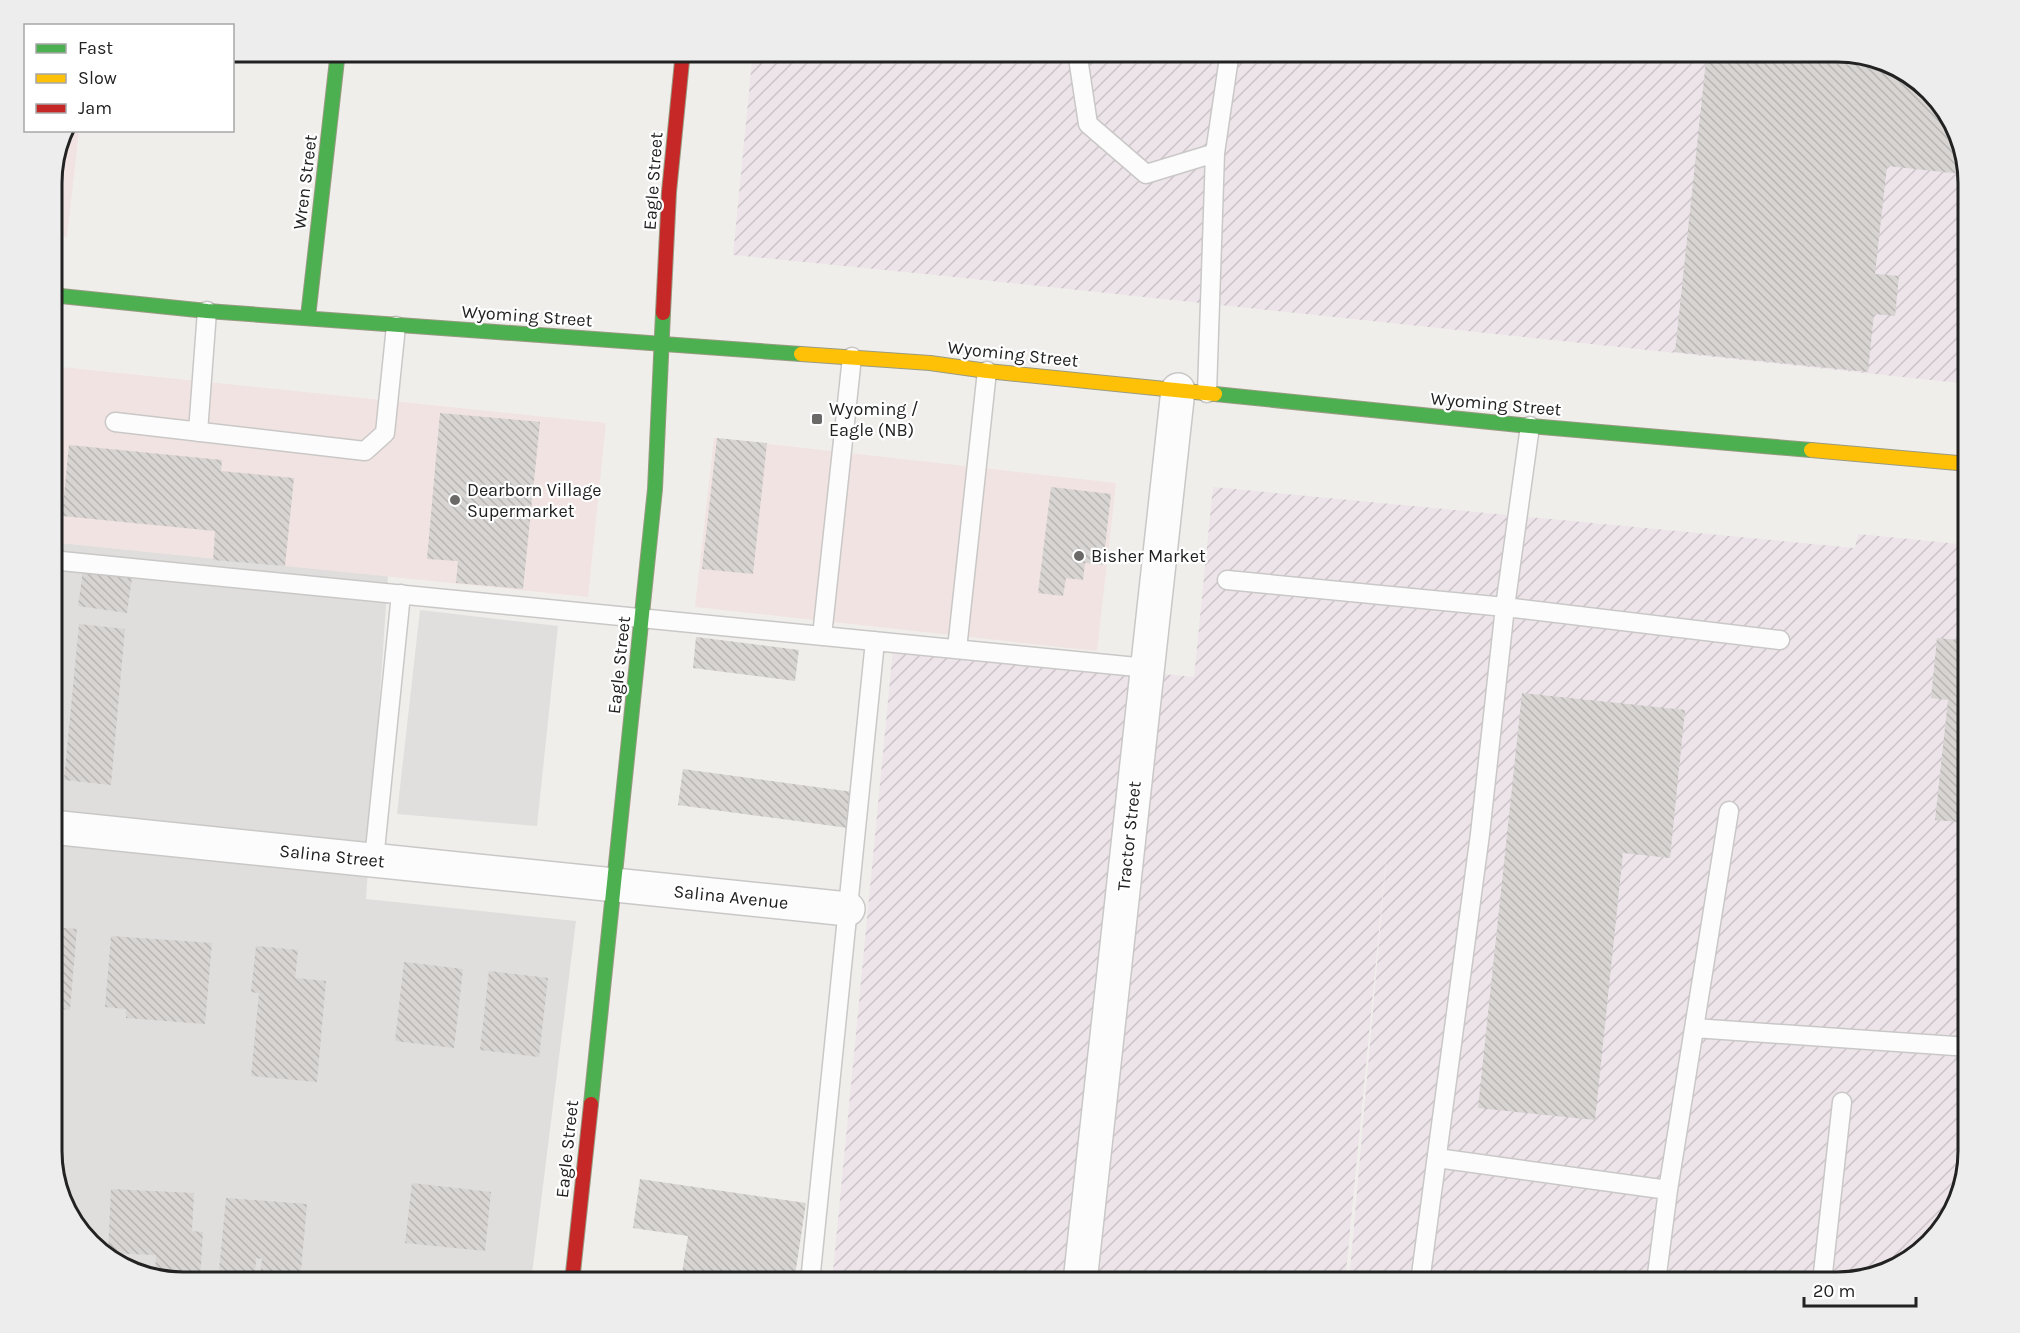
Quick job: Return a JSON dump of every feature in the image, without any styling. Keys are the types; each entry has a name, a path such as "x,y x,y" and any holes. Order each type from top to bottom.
{"main road":[{"name":"Wren Street","path":"308,317 337,62"},
{"name":"Eagle Street","path":"573,1272 655,489 669,192 682,62"},
{"name":"Wyoming Street","path":"62,296 207,311 308,317 396,326 930,363 987,371 1530,426 1958,463"}],"street":[{"name":"Tractor Street","path":"1081,1272 1147,668 1192,392"},
{"name":"Salina Street","path":"62,828 613,885"},
{"name":"Salina Avenue","path":"613,885 848,909"}],"lane":[{"path":"1079,62 1088,124 1146,174 1215,153"},
{"path":"1192,392 1215,153 1228,62"},
{"path":"198,432 207,311"},
{"path":"115,422 365,451 385,433 396,326"},
{"path":"822,636 852,357"},
{"path":"957,649 987,371"},
{"path":"1421,1272 1480,834 1505,607 1530,426"},
{"path":"62,561 1147,668"},
{"path":"1227,580 1505,607 1780,640"},
{"path":"374,860 400,594"},
{"path":"811,1272 875,641"},
{"path":"1657,1272 1668,1190 1730,811"},
{"path":"1694,1028 1958,1046"},
{"path":"1823,1272 1842,1101"},
{"path":"1437,1158 1668,1190"}],"shaded area":[{"path":"752,62 1853,63 1884,71 1905,82 1938,115 1952,144 1958,175 1958,383 935,275 733,255"},
{"path":"73,132 79,132 67,237 62,236 62,175 71,136"},
{"path":"62,367 606,423 588,597 62,543"},
{"path":"714,438 1116,483 1097,651 695,607"},
{"path":"1213,487 1855,548 1858,534 1958,544 1958,1150 1952,1189 1938,1218 1917,1241 1891,1259 1861,1269 1838,1272 1350,1272 1390,817 1346,1272 833,1272 893,649 1194,677"},
{"path":"62,543 388,576 366,899 576,921 532,1272 182,1272 151,1267 115,1251 92,1230 74,1204 64,1174 62,1158"},
{"path":"420,610 558,626 537,826 397,814"}],"building":[{"path":"1706,62 1853,63 1891,74 1917,92 1938,115 1946,129 1956,159 1958,174 1887,166 1875,274 1899,276 1895,316 1874,314 1868,372 1675,352"},
{"path":"440,413 540,422 523,589 456,583 458,561 427,559"},
{"path":"717,438 767,443 753,574 702,569"},
{"path":"69,445 222,460 221,471 294,478 285,566 213,560 215,531 62,516"},
{"path":"1051,487 1111,494 1103,565 1085,563 1083,580 1066,578 1063,596 1038,593"},
{"path":"83,571 132,578 127,613 78,606"},
{"path":"79,624 125,629 111,785 64,780"},
{"path":"696,637 799,650 795,681 693,668"},
{"path":"1937,638 1958,640 1958,822 1935,820 1948,700 1931,698"},
{"path":"1522,693 1685,710 1670,858 1623,853 1595,1120 1478,1108"},
{"path":"683,769 853,792 848,828 678,805"},
{"path":"62,928 77,929 70,1010 62,1009"},
{"path":"111,936 212,943 205,1024 126,1018 126,1009 105,1007"},
{"path":"256,946 298,950 295,978 326,981 317,1082 251,1076 259,993 251,992"},
{"path":"404,962 463,969 454,1048 395,1041"},
{"path":"489,971 548,978 539,1057 480,1050"},
{"path":"640,1179 806,1203 796,1272 682,1272 688,1236 633,1228"},
{"path":"412,1183 491,1192 485,1251 405,1243"},
{"path":"111,1189 194,1193 192,1231 203,1232 201,1272 155,1268 156,1255 119,1253 108,1245"},
{"path":"226,1198 307,1204 301,1272 260,1272 262,1259 256,1258 255,1272 219,1271"}],"traffic: fast":[{"path":"308,317 337,62"},
{"path":"62,296 207,311 801,354"},
{"path":"591,1104 655,489 663,313"},
{"path":"1215,394 1530,426 1811,450"}],"traffic: slow":[{"path":"801,354 930,363 1215,394"},
{"path":"1811,450 1958,463"}],"traffic: jam":[{"path":"663,313 669,192 682,62"},
{"path":"573,1272 591,1104"}],"place":[{"name":"Wyoming / Eagle (NB)","path":"817,419"},
{"name":"Dearborn Village Supermarket","path":"455,500"},
{"name":"Bisher Market","path":"1079,556"}]}
